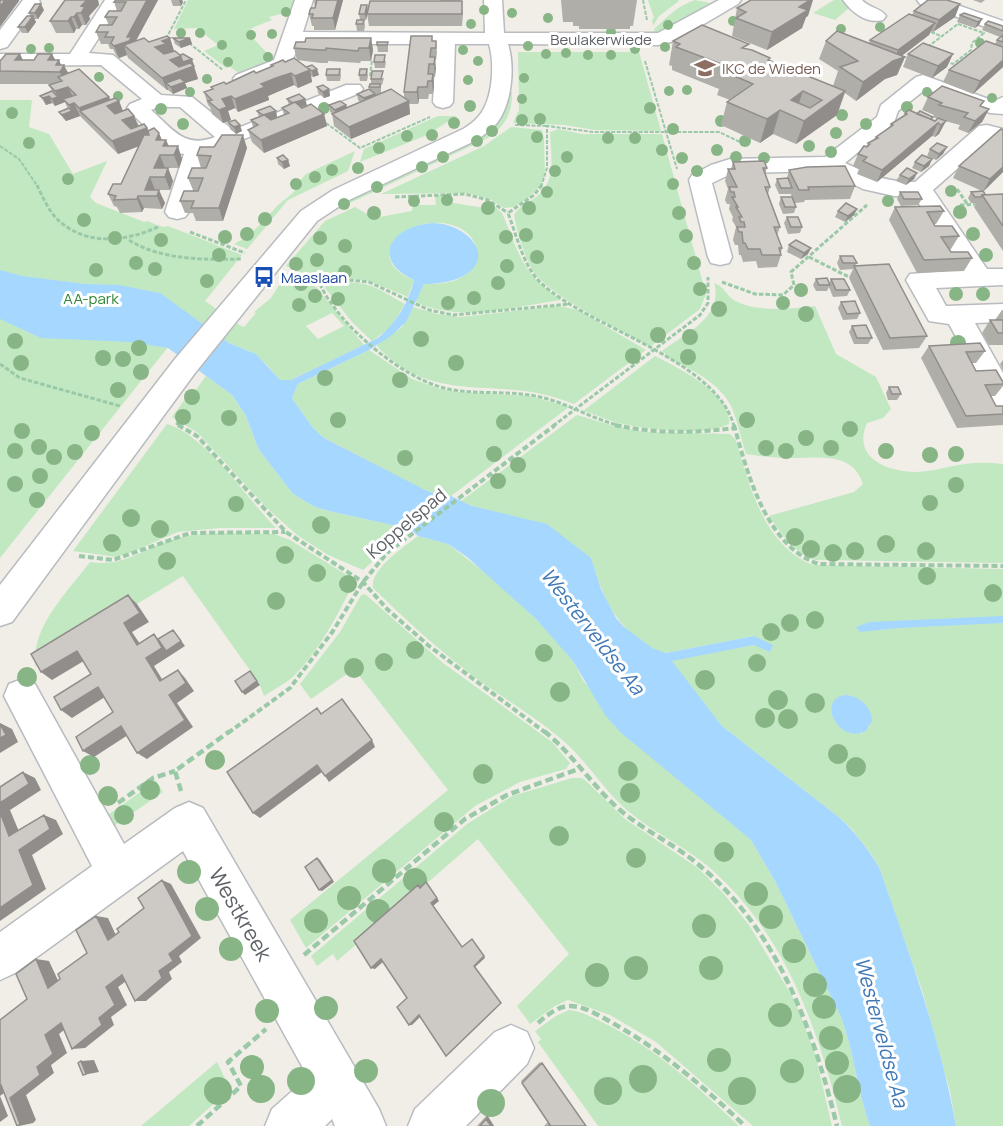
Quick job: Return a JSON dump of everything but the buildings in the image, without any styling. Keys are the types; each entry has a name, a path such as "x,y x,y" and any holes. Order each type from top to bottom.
{"street":[{"path":"76,59 114,0"},
{"path":"223,86 283,63 304,0"},
{"path":"0,611 178,365 215,320 309,216 341,195 471,134 488,120 495,109 501,83 501,53 494,33 493,0"},
{"name":"Beulakerwiede","path":"291,38 446,39 494,33 640,40 668,37 732,0"},
{"path":"852,0 861,10 878,16"},
{"path":"930,1 1003,27"},
{"path":"3,40 31,2"},
{"path":"473,19 494,33"},
{"path":"3,40 29,37"},
{"path":"65,38 88,38"},
{"path":"443,102 446,39"},
{"path":"0,60 106,59 156,101"},
{"path":"830,164 887,119 888,109 923,81 1001,108"},
{"path":"230,139 195,97 156,101 137,108 180,147 207,148 230,139 352,89"},
{"path":"927,198 987,131 1003,136"},
{"path":"172,218 197,148"},
{"path":"713,264 700,180 730,166 830,164 871,184 927,198 992,277"},
{"path":"992,277 919,280 938,315 1003,313"},
{"path":"957,315 1003,398"},
{"path":"0,582 142,412"},
{"path":"22,696 118,873"},
{"path":"0,958 189,822"},
{"name":"Westkreek","path":"189,822 362,1126"},
{"path":"432,1126 511,1048"},
{"path":"289,1126 337,1083"}],"path":[{"path":"173,42 165,43 186,0"},
{"path":"958,24 984,33 972,43 971,50 953,64 921,52 942,36 958,24"},
{"path":"922,29 942,36"},
{"path":"640,40 680,177"},
{"path":"181,42 189,42 223,70 228,69 242,79"},
{"path":"306,108 360,148 435,114 435,106 443,102"},
{"path":"508,125 547,126 593,132 719,132 789,165"},
{"path":"508,213 531,198 544,184 548,175 547,126"},
{"path":"0,146 14,152 25,162 53,214 65,225 98,240 129,240 144,247 193,257 222,260 246,257"},
{"path":"713,264 709,282 723,282 765,296 783,295 794,285 791,272 884,187"},
{"path":"385,197 465,194 488,200 508,213 529,269 542,284 690,372 714,391 730,411 757,500 772,525 788,544 809,562 1003,566"},
{"path":"927,198 991,204"},
{"path":"129,240 172,218 253,256"},
{"path":"809,257 849,277 861,276"},
{"path":"571,303 462,315 442,313 418,306 380,286 357,280 320,284 331,301 377,351 400,369 431,384 463,390 527,394 560,401 617,425 645,430 684,432 735,428"},
{"name":"Koppelspad","path":"91,822 153,778 175,771 290,688 333,631 374,567 399,544 460,496 700,315 708,303 709,282"},
{"path":"0,364 20,378 176,423 197,436 286,532 363,582 370,592 402,623 437,653 560,743 619,809 702,867 744,911 777,960 805,1016 824,1072 837,1126"},
{"path":"76,555 111,560 134,554 176,535 189,533 286,532"},
{"path":"278,978 465,819 486,805 525,786 581,768"},
{"path":"175,771 189,822"},
{"path":"511,1048 555,1011 574,1006 630,1031 656,1048 694,1078 745,1126"},
{"path":"197,1126 241,1086 228,1062 267,1028 261,1019"}],"green space":[{"path":"188,0 297,0 293,11 269,17 272,20 247,32 267,53 265,56 278,59 242,75 230,67 226,68 204,51 218,45 197,28 174,29"},
{"path":"648,0 679,1 659,16 653,26 652,19 654,18"},
{"path":"695,0 711,3 704,6 708,9 655,36 654,29 668,16"},
{"path":"834,0 846,0 849,8 835,20 813,13"},
{"path":"518,52 639,52 661,131 595,130 564,125 513,123 519,110"},
{"path":"508,92 512,92 512,100 507,118 488,138 335,210 332,208 469,141"},
{"name":"AA-park","path":"0,100 32,100 29,127 49,134 73,174 107,161 90,197 96,203 144,222 162,227 168,226 242,255 205,301 244,327 256,313 254,312 271,298 286,274 289,273 316,287 364,345 291,380 280,380 265,363 249,351 229,343 192,317 0,558","holes":["332,313 344,326 318,339 306,326"]},
{"path":"438,116 457,116 427,135 360,162 364,149"},
{"path":"511,127 542,130 544,139 545,175 540,186 514,207 504,208 490,199 468,193 381,194 484,146"},
{"path":"558,129 582,134 662,134 706,294 700,309 650,347 558,294 536,275 525,255 514,215 543,191 547,184 552,159 550,132"},
{"path":"355,151 348,171 288,200 247,249 234,244 250,235 278,205 294,192 297,184 306,174"},
{"path":"441,195 442,201 490,209 494,206 502,213 523,262 537,281 561,300 508,309 471,312 435,309 418,303 415,300 424,284 456,280 469,271 473,265 476,251 472,238 466,232 449,224 432,223 415,227 401,235 392,245 389,257 396,269 414,280 408,297 370,281 346,278 319,280 286,266 325,221 355,207 374,218 412,211 413,205 436,205 435,196"},
{"path":"342,282 370,286 405,304 390,328 372,341 352,322 325,288 327,285"},
{"path":"714,283 722,287 731,298 749,306 771,309 815,306 836,354 876,377 891,409 883,418 867,423 864,445 874,460 892,469 914,472 970,463 1003,464 1003,563 816,560 796,549 769,516 854,492 863,484 858,473 842,461 746,454 736,419 727,399 712,383 664,356 666,354 662,351 692,331 708,315 716,295"},
{"path":"559,306 578,310 646,350 574,404 531,392 440,383 408,371 381,351 377,345 402,327 413,307 437,314 460,317"},
{"path":"369,350 412,379 440,389 530,396 569,407 451,496 440,495 388,473 324,438 313,428 292,398 298,384"},
{"path":"655,356 702,383 713,393 728,413 729,424 718,428 690,431 643,428 618,423 583,411"},
{"path":"206,376 232,395 245,414 259,450 293,494 315,507 410,529 363,570 328,555 297,535 267,508 198,433 172,417 191,391 195,391"},
{"path":"577,415 644,432 730,434 736,440 753,494 771,529 782,544 796,556 813,565 1003,569 1003,1126 956,1126 950,1091 922,990 879,867 872,855 852,829 840,818 722,726 672,661 754,645 754,636 666,653 654,649 640,641 613,612 591,558 461,501","holes":["845,695 870,726 861,734 831,711 837,698"]},
{"path":"167,424 182,430 211,454 276,528 220,528 178,532 116,557 73,551"},
{"path":"201,534 274,534 290,540 355,580 313,654 292,678 264,696 259,683 183,576 35,666 39,637 45,623 90,562 114,562 177,538"},
{"path":"418,536 448,544 498,583 562,647 573,661 584,682 707,803 751,840 775,881 841,1017 870,1126 842,1126 822,1055 796,986 779,954 737,894 700,860 628,811 560,738 455,662 373,588 373,581 382,566"},
{"path":"365,594 443,663 552,742 570,763 566,769 520,782 475,806 306,948 290,920 448,790 354,669 311,699 300,684 340,632 361,595"},
{"path":"572,778 582,778 625,819 698,868 724,894 749,925 795,1001 815,1054 832,1126 753,1126 656,1042 610,1015 568,1000 555,1006 530,1024 517,1006 569,954 478,839 337,961 333,954 317,966 311,956 467,824 512,796"},
{"path":"156,781 163,792 114,826 125,847 102,819"},
{"path":"569,1010 604,1023 641,1044 692,1083 739,1126 598,1126 538,1042 541,1039 535,1031"},
{"path":"217,1062 230,1089 189,1126 141,1126"}],"water":[{"name":"Westerveldse Aa","path":"432,223 458,229 468,236 475,244 478,253 477,263 470,271 457,279 424,284 406,322 391,336 369,350 298,384 292,398 313,428 324,438 425,490 445,497 451,496 472,506 547,524 591,558 601,589 616,618 652,648 666,653 754,636 773,645 770,652 754,645 672,661 722,726 840,818 861,841 879,867 933,1027 956,1126 870,1126 841,1017 775,881 751,840 620,732 605,715 573,661 536,619 467,557 448,544 418,536 410,529 315,507 293,494 259,450 245,414 232,395 168,348 130,342 41,338 0,319 0,270 22,276 85,284 119,285 160,293 229,343 256,354 280,380 291,380 378,338 391,326 405,304 414,280 400,272 392,263 389,254 391,245 406,230"},
{"path":"1003,616 1003,623 860,632 856,627 869,622"},
{"path":"845,695 855,697 867,706 872,721 866,731 856,734 847,732 834,720 832,704 836,698"}],"place":[{"name":"IKC de Wieden","path":"705,68"},
{"name":"Maaslaan","path":"264,277"}]}
